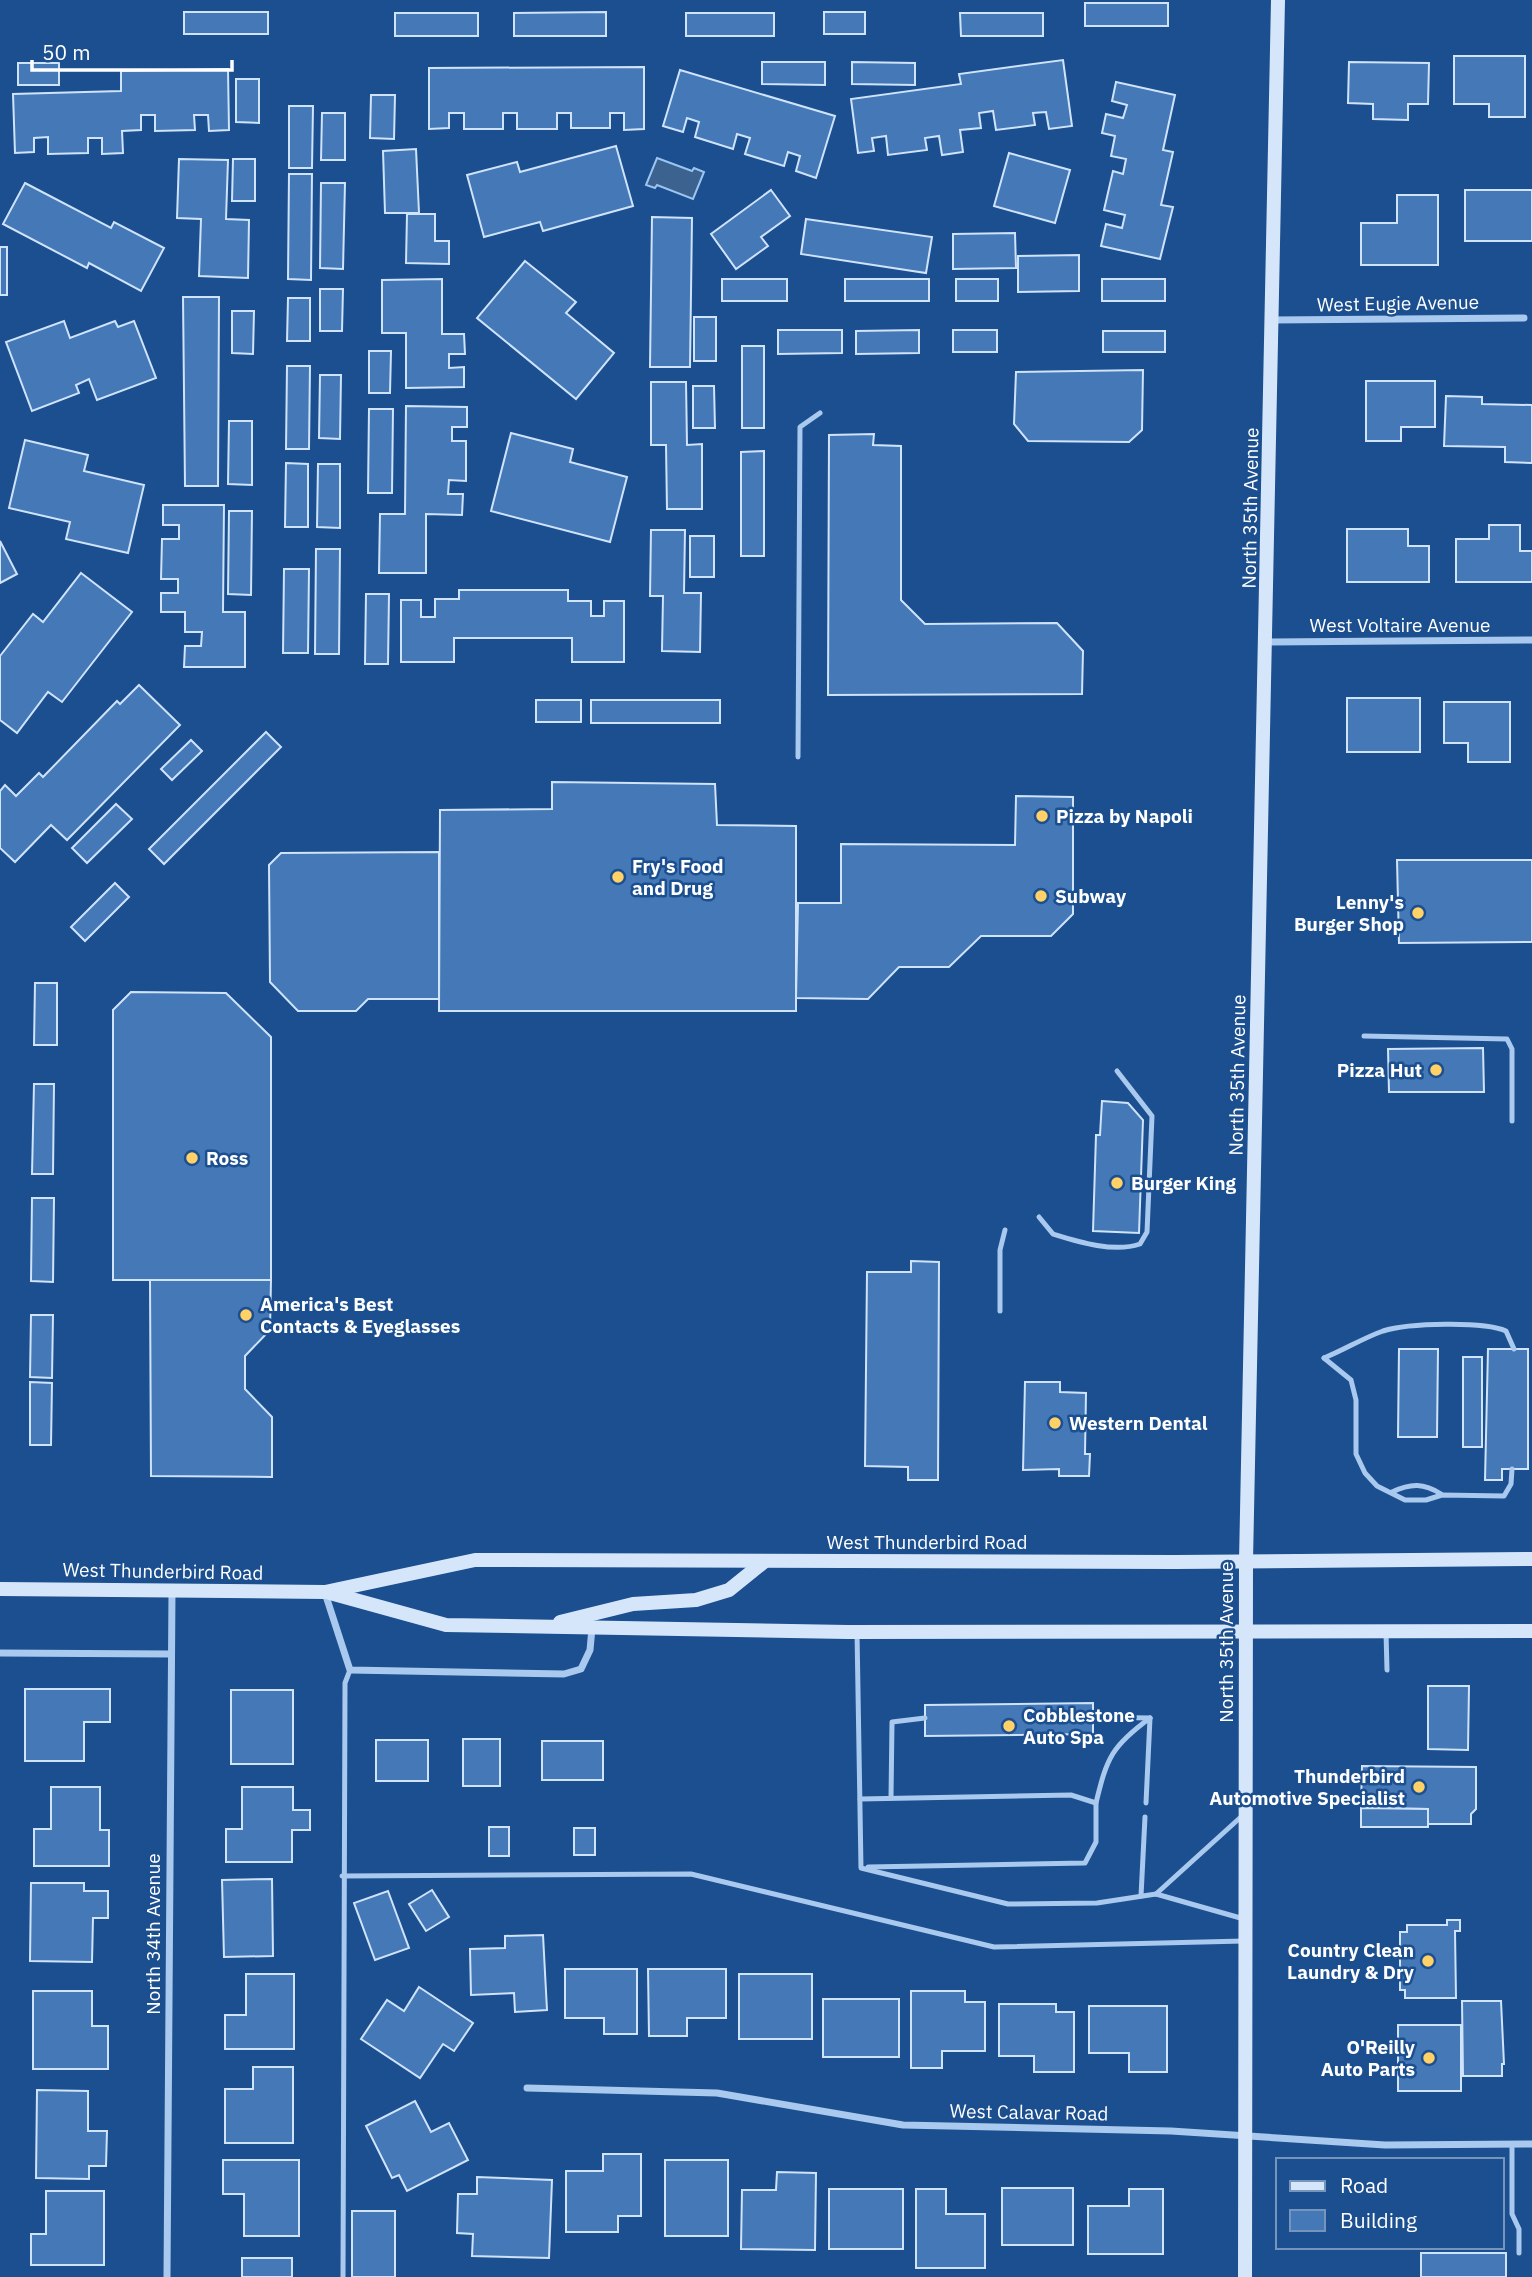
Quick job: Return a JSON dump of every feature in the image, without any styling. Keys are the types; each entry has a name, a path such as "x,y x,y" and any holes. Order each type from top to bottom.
{"main road":[{"name":"North 35th Avenue","path":"1245,2277 1245,1561 1267,642 1278,0"},
{"name":"West Thunderbird Road","path":"0,1589 325,1592 475,1560 1532,1559"},
{"path":"542,1626 633,1604 696,1600 729,1590 765,1560"},
{"name":"West Thunderbird Road","path":"325,1592 446,1625 857,1632 1245,1633 1532,1630"}],"street":[{"name":"West Eugie Avenue","path":"1273,320 1524,318"},
{"name":"West Voltaire Avenue","path":"1267,642 1532,640"},
{"name":"North 34th Avenue","path":"167,2277 172,1591"},
{"path":"325,1592 351,1670 564,1674 581,1669 590,1650 592,1628"},
{"path":"0,1653 171,1654"},
{"name":"West Calavar Road","path":"527,2088 717,2093 903,2124 1171,2131 1385,2145 1532,2144"}],"lane":[{"path":"798,757 800,427 820,413"},
{"path":"1364,1036 1507,1039 1512,1049 1512,1121"},
{"path":"1039,1217 1053,1234 1108,1246 1129,1248 1140,1244 1147,1232 1152,1116 1117,1071"},
{"path":"1000,1311 1000,1250 1004,1230"},
{"path":"1512,1469 1511,1483 1504,1496 1442,1495 1426,1500 1405,1500 1377,1486 1365,1473 1356,1454 1356,1400 1351,1380 1324,1358 1383,1331 1413,1325 1493,1325 1506,1331 1514,1349"},
{"path":"1392,1492 1406,1485 1427,1485 1442,1495"},
{"path":"857,1632 861,1868"},
{"path":"1386,1632 1387,1670"},
{"path":"343,2277 342,1876 345,1683 351,1670"},
{"path":"1093,1717 1150,1718"},
{"path":"891,1798 892,1721 925,1718"},
{"path":"861,1868 1085,1863 1096,1842 1096,1803 1105,1765 1122,1738 1150,1718"},
{"path":"1146,1803 1150,1718"},
{"path":"860,1799 1071,1795 1096,1803"},
{"path":"1156,1894 1245,1813"},
{"path":"1141,1896 1145,1817"},
{"path":"861,1868 1008,1904 1097,1902 1156,1894 1245,1920"},
{"path":"342,1876 691,1874 994,1947 1245,1941"},
{"path":"1512,2144 1512,2214 1519,2230 1519,2253"}],"water":[{"path":"657,158 692,171 694,168 704,172 693,199 657,185 655,188 646,185"}],"building":[{"path":"1085,3 1168,3 1168,26 1085,26"},
{"path":"184,12 268,12 268,34 184,34"},
{"path":"606,12 606,36 514,36 514,13"},
{"path":"824,12 865,12 865,34 824,34"},
{"path":"395,13 478,13 478,36 395,36"},
{"path":"686,13 774,13 774,36 686,36"},
{"path":"960,13 1043,13 1043,36 961,36"},
{"path":"1454,56 1525,56 1525,117 1489,117 1489,104 1454,104"},
{"path":"1063,60 1072,126 1049,129 1046,112 1033,113 1035,125 996,130 993,111 979,113 981,128 960,130 963,152 942,155 939,136 925,138 927,150 888,155 886,136 872,138 874,151 858,153 851,99 961,84 959,74"},
{"path":"762,62 825,62 825,85 762,84"},
{"path":"852,62 915,63 915,85 852,84"},
{"path":"1349,62 1429,63 1428,104 1408,104 1408,120 1373,119 1373,104 1348,103"},
{"path":"18,63 59,63 59,85 18,85"},
{"path":"644,67 644,129 624,130 624,113 610,113 610,128 571,128 571,113 557,113 557,129 517,129 517,113 503,113 503,129 464,129 464,113 449,113 449,128 429,129 429,68"},
{"path":"228,69 229,130 209,131 208,115 194,115 195,130 155,131 155,115 141,115 141,130 122,131 123,153 102,154 102,138 88,138 88,153 48,154 48,137 34,138 34,152 15,153 13,94 121,91 121,71"},
{"path":"680,70 835,116 816,178 796,171 800,156 788,152 784,166 745,154 750,138 737,134 733,149 695,137 699,122 687,118 683,132 663,126"},
{"path":"236,79 259,79 259,123 236,122"},
{"path":"1116,82 1175,95 1163,150 1173,152 1161,205 1173,207 1160,259 1101,246 1106,224 1122,228 1125,215 1104,210 1113,171 1123,174 1126,159 1111,156 1115,136 1102,133 1106,114 1123,118 1127,105 1112,101"},
{"path":"371,95 395,95 394,139 370,138"},
{"path":"289,106 313,106 312,168 289,168"},
{"path":"322,113 345,113 345,160 321,160"},
{"path":"616,146 633,206 543,231 540,222 484,237 467,175 517,162 520,172"},
{"path":"416,149 419,213 385,213 383,151"},
{"path":"1009,153 1070,170 1055,223 994,206"},
{"path":"179,159 228,160 226,219 249,220 248,278 199,276 201,219 177,218"},
{"path":"233,159 255,159 255,201 232,201"},
{"path":"289,174 312,174 311,280 288,279"},
{"path":"25,183 111,228 114,222 164,248 141,291 89,263 87,268 3,224"},
{"path":"321,183 345,183 343,269 320,268"},
{"path":"771,190 790,216 761,237 768,246 736,269 711,234"},
{"path":"1465,190 1532,190 1532,241 1465,241"},
{"path":"1397,195 1438,195 1438,265 1361,265 1361,223 1397,223"},
{"path":"407,214 435,214 435,241 449,241 449,264 406,263"},
{"path":"652,217 692,218 690,367 650,367"},
{"path":"806,219 932,237 926,273 801,254"},
{"path":"1015,233 1016,268 953,269 953,234"},
{"path":"0,247 7,247 7,295 0,295"},
{"path":"1079,255 1079,291 1018,292 1018,256"},
{"path":"525,261 576,302 566,313 614,353 576,399 477,318"},
{"path":"442,279 442,334 464,334 465,354 449,354 449,368 464,367 464,387 406,388 406,333 382,333 382,280"},
{"path":"722,279 787,279 787,301 722,301"},
{"path":"845,279 929,279 929,301 845,301"},
{"path":"956,279 998,279 998,301 956,301"},
{"path":"1102,279 1165,279 1165,301 1102,301"},
{"path":"320,289 343,289 342,331 320,331"},
{"path":"183,297 219,297 218,486 185,486"},
{"path":"288,298 310,298 310,341 287,341"},
{"path":"232,311 254,311 253,354 232,353"},
{"path":"694,317 716,317 716,361 694,361"},
{"path":"64,321 70,338 115,321 118,327 134,321 156,378 97,400 89,379 76,385 79,393 32,411 6,342"},
{"path":"778,330 842,330 842,353 778,354"},
{"path":"919,330 919,353 856,354 856,331"},
{"path":"953,330 997,330 997,352 953,352"},
{"path":"1103,331 1165,331 1165,352 1103,352"},
{"path":"742,346 764,346 764,428 742,428"},
{"path":"369,351 391,351 390,393 369,393"},
{"path":"287,366 310,366 309,449 286,449"},
{"path":"1143,370 1142,430 1129,442 1028,441 1014,424 1016,372"},
{"path":"320,375 341,375 340,439 319,438"},
{"path":"1366,381 1435,381 1435,427 1401,427 1401,441 1366,441"},
{"path":"651,382 686,382 687,445 702,444 702,509 667,509 666,445 651,445"},
{"path":"693,386 714,386 715,428 693,428"},
{"path":"1446,396 1482,397 1482,404 1532,405 1532,463 1505,462 1505,447 1444,446"},
{"path":"406,406 467,407 467,427 452,427 452,441 466,441 466,481 449,480 448,494 463,494 462,515 426,514 426,573 379,573 380,514 405,514"},
{"path":"369,409 393,409 392,493 368,493"},
{"path":"229,421 252,421 252,485 228,484"},
{"path":"511,433 573,449 570,462 627,477 610,542 491,511"},
{"path":"874,434 873,445 901,446 901,600 925,624 1057,623 1083,651 1082,694 828,695 829,435"},
{"path":"25,440 88,455 84,471 144,485 128,553 66,539 70,522 9,508"},
{"path":"764,451 764,556 741,556 741,452"},
{"path":"286,463 308,464 308,527 285,527"},
{"path":"318,464 340,464 340,528 317,527"},
{"path":"163,505 224,505 223,612 245,612 245,667 184,667 185,646 201,646 202,632 185,632 185,612 161,612 161,593 178,593 178,579 161,579 162,539 179,539 179,525 163,525"},
{"path":"229,511 252,511 251,595 228,594"},
{"path":"1489,525 1520,525 1520,551 1532,551 1532,582 1456,582 1456,539 1489,539"},
{"path":"1347,529 1408,529 1408,546 1429,546 1429,582 1347,582"},
{"path":"651,530 685,530 684,593 701,593 700,652 662,651 663,596 650,596"},
{"path":"690,536 714,536 714,577 690,577"},
{"path":"0,541 17,574 0,583"},
{"path":"316,549 340,549 339,654 315,654"},
{"path":"284,569 309,569 308,653 283,653"},
{"path":"81,573 132,612 62,702 48,692 17,733 0,720 0,656 33,614 43,622"},
{"path":"459,590 568,590 568,601 591,601 591,616 604,616 604,601 624,601 624,662 572,662 572,638 454,638 454,662 401,662 401,600 421,600 421,617 435,617 435,599 459,599"},
{"path":"366,594 389,594 388,664 365,664"},
{"path":"139,685 180,725 67,840 51,825 15,862 0,848 0,791 5,785 16,796 39,773 43,777 117,701 120,704"},
{"path":"1347,698 1420,698 1420,752 1347,752"},
{"path":"536,700 581,700 581,722 536,722"},
{"path":"591,700 720,700 720,723 591,723"},
{"path":"1444,702 1510,702 1510,762 1468,762 1468,743 1444,743"},
{"path":"266,732 281,747 164,864 149,849"},
{"path":"191,740 202,751 172,780 161,769"},
{"name":"Fry's Food and Drug","path":"552,782 715,784 717,825 796,826 796,1011 439,1011 440,810 552,809"},
{"path":"1016,796 1073,797 1073,914 1051,936 981,936 949,967 899,967 868,999 796,998 798,903 841,903 841,844 1015,845"},
{"path":"116,804 132,819 87,863 72,848"},
{"path":"439,852 439,999 368,999 356,1011 298,1011 270,982 269,865 281,853"},
{"path":"1397,860 1532,860 1532,942 1399,943"},
{"path":"115,883 129,897 85,941 71,927"},
{"path":"35,983 57,983 57,1045 34,1045"},
{"name":"Ross","path":"131,992 226,993 271,1037 271,1280 113,1280 113,1010"},
{"name":"Pizza Hut","path":"1483,1048 1484,1092 1389,1092 1388,1049"},
{"path":"34,1084 54,1084 53,1174 32,1174"},
{"name":"Burger King","path":"1102,1101 1128,1103 1143,1120 1139,1233 1093,1231 1096,1135 1100,1135"},
{"path":"32,1198 54,1198 53,1282 31,1281"},
{"path":"911,1261 939,1262 938,1480 908,1480 908,1467 865,1466 867,1272 911,1272"},
{"path":"150,1280 271,1280 270,1330 245,1356 245,1389 272,1417 272,1477 151,1476"},
{"path":"31,1315 53,1315 52,1378 30,1377"},
{"path":"1399,1349 1438,1349 1437,1437 1398,1437"},
{"path":"1488,1349 1528,1349 1528,1469 1502,1469 1502,1480 1485,1480"},
{"path":"1463,1357 1482,1357 1482,1447 1463,1447"},
{"path":"30,1382 52,1383 51,1445 30,1445"},
{"name":"Western Dental","path":"1025,1382 1060,1382 1060,1392 1086,1393 1085,1454 1090,1454 1089,1476 1059,1476 1059,1469 1023,1470"},
{"path":"1428,1686 1469,1686 1468,1750 1428,1749"},
{"path":"25,1689 110,1689 110,1722 84,1722 84,1761 25,1761"},
{"path":"231,1690 293,1690 293,1764 231,1764"},
{"name":"Cobblestone Auto Spa","path":"1093,1703 1093,1734 925,1736 925,1705"},
{"path":"463,1739 500,1739 500,1786 463,1786"},
{"path":"376,1740 428,1740 428,1781 376,1781"},
{"path":"542,1741 603,1741 603,1780 542,1780"},
{"name":"Thunderbird Automotive Specialist","path":"1362,1766 1476,1767 1476,1809 1471,1814 1471,1824 1428,1824 1428,1809 1361,1808"},
{"path":"51,1787 100,1787 100,1830 109,1830 109,1866 34,1866 34,1829 51,1829"},
{"path":"242,1787 293,1787 293,1810 310,1810 310,1830 292,1830 292,1862 226,1862 226,1829 242,1829"},
{"path":"1361,1808 1428,1809 1428,1827 1361,1827"},
{"path":"489,1827 509,1827 509,1856 489,1856"},
{"path":"574,1828 595,1828 595,1855 574,1855"},
{"path":"272,1879 273,1956 224,1957 222,1880"},
{"path":"31,1883 84,1883 84,1891 108,1891 108,1918 93,1918 92,1962 30,1961"},
{"path":"432,1890 449,1917 426,1931 409,1904"},
{"path":"388,1891 409,1948 375,1960 354,1903"},
{"name":"Country Clean Laundry & Dry","path":"1447,1920 1460,1920 1460,1931 1455,1931 1456,1998 1405,1998 1405,1990 1400,1990 1400,1932 1407,1932 1407,1925 1447,1925"},
{"path":"543,1935 547,2010 515,2012 514,1993 471,1995 470,1949 505,1948 505,1936"},
{"path":"565,1969 637,1969 637,2034 604,2034 604,2018 565,2018"},
{"path":"648,1969 726,1969 726,2018 687,2018 687,2036 649,2036"},
{"path":"246,1974 294,1974 294,2049 225,2049 225,2015 246,2015"},
{"path":"739,1974 812,1974 812,2039 739,2039"},
{"path":"419,1987 473,2023 454,2051 443,2044 420,2078 361,2039 387,2000 404,2011"},
{"path":"33,1991 92,1991 92,2026 108,2026 108,2069 33,2069"},
{"path":"911,1991 965,1991 965,2002 985,2002 985,2051 942,2051 942,2068 911,2068"},
{"path":"823,1999 899,1999 899,2057 823,2057"},
{"path":"1462,2001 1501,2001 1504,2064 1502,2076 1463,2076"},
{"path":"999,2004 1056,2004 1056,2012 1074,2012 1074,2072 1034,2072 1034,2056 999,2056"},
{"path":"1089,2006 1167,2006 1167,2072 1129,2072 1129,2053 1089,2053"},
{"name":"O'Reilly Auto Parts","path":"1398,2025 1461,2025 1461,2091 1398,2091"},
{"path":"253,2067 293,2067 293,2143 225,2143 225,2089 253,2089"},
{"path":"37,2090 88,2091 88,2131 107,2131 106,2166 89,2166 89,2179 36,2178"},
{"path":"415,2101 431,2132 449,2123 468,2160 407,2191 399,2175 392,2178 366,2126"},
{"path":"603,2154 641,2154 641,2216 618,2216 618,2232 566,2232 566,2171 603,2171"},
{"path":"223,2160 299,2160 299,2236 244,2236 244,2194 223,2194"},
{"path":"665,2160 728,2160 728,2236 665,2236"},
{"path":"777,2172 816,2173 815,2250 741,2249 742,2190 776,2190"},
{"path":"477,2177 552,2180 549,2258 472,2256 473,2234 457,2233 458,2194 477,2194"},
{"path":"1002,2188 1073,2188 1073,2245 1002,2245"},
{"path":"829,2189 903,2189 903,2249 829,2249"},
{"path":"916,2189 946,2189 946,2214 985,2214 985,2268 916,2268"},
{"path":"1129,2189 1163,2189 1163,2254 1088,2254 1088,2206 1129,2206"},
{"path":"46,2191 104,2191 104,2265 31,2265 31,2234 46,2234"},
{"path":"352,2211 395,2211 395,2277 352,2277"},
{"path":"1421,2253 1506,2253 1506,2277 1421,2277"},
{"path":"242,2258 292,2258 292,2277 242,2277"}],"place":[{"name":"Pizza by Napoli","path":"1042,816"},
{"name":"Fry's Food and Drug","path":"618,877"},
{"name":"Subway","path":"1041,896"},
{"name":"Lenny's Burger Shop","path":"1418,913"},
{"name":"Pizza Hut","path":"1436,1070"},
{"name":"Ross","path":"192,1158"},
{"name":"Burger King","path":"1117,1183"},
{"name":"America's Best Contacts & Eyeglasses","path":"246,1315"},
{"name":"Western Dental","path":"1055,1423"},
{"name":"Cobblestone Auto Spa","path":"1009,1726"},
{"name":"Thunderbird Automotive Specialist","path":"1419,1787"},
{"name":"Country Clean Laundry & Dry","path":"1428,1961"},
{"name":"O'Reilly Auto Parts","path":"1429,2058"}]}
